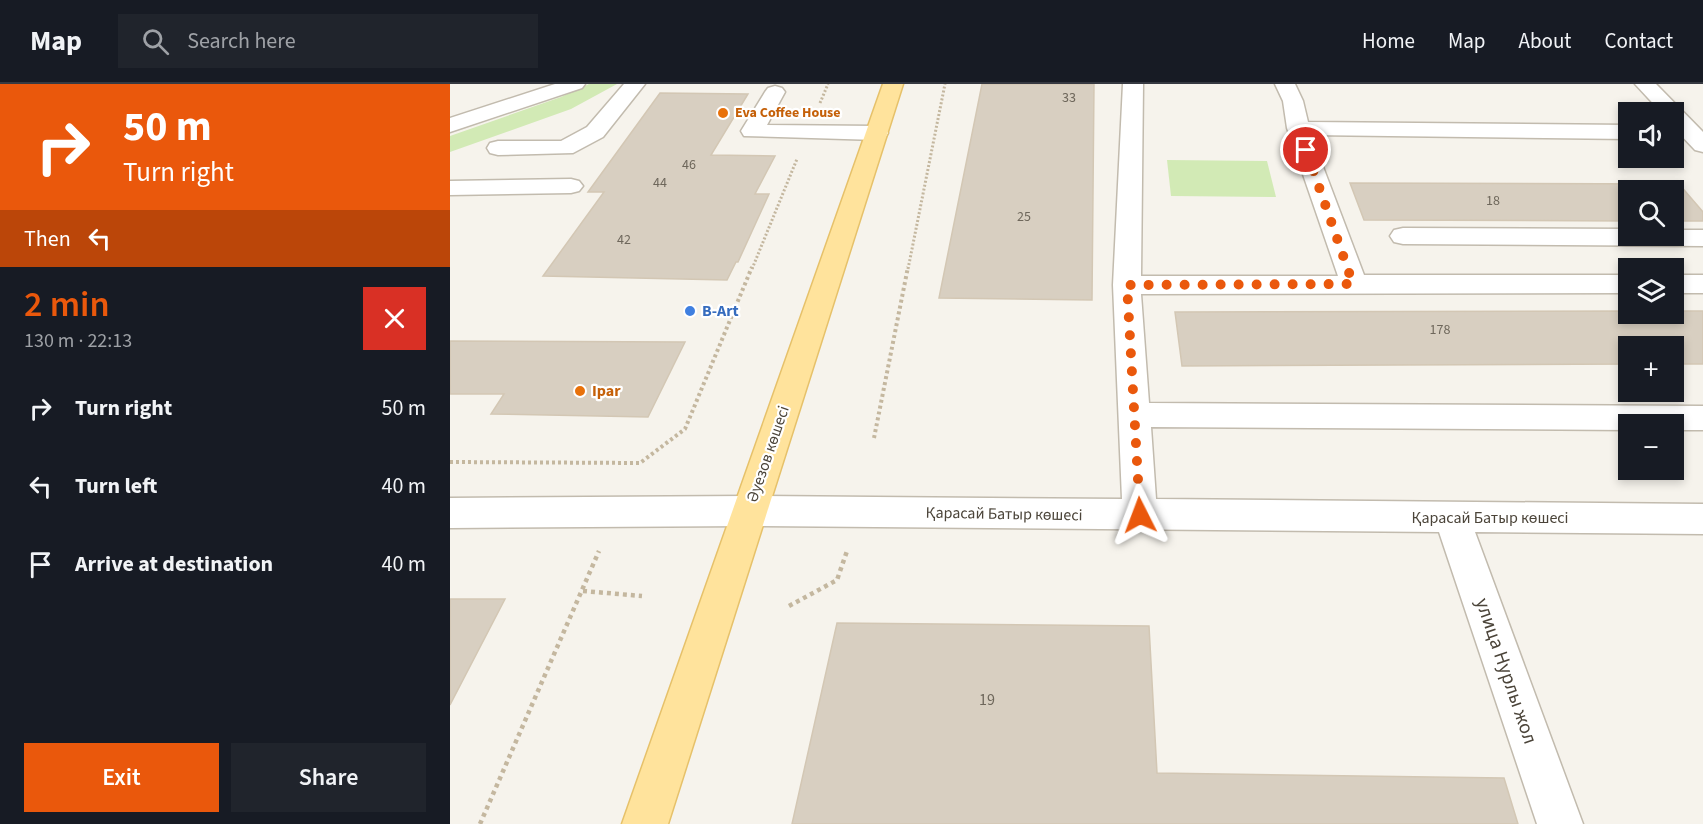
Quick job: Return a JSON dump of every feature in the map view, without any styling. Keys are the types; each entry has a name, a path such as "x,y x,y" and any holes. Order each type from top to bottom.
{"main road":[{"name":"Әуезов көшесі","path":"645,824 893,84"}],"street":[{"path":"450,125 575,84"},
{"path":"498,148 565,148 595,132 634,84"},
{"path":"1133,84 1127,285 1140,515"},
{"path":"1285,84 1293,101 1298,128 1353,284"},
{"path":"1645,84 1662,102"},
{"path":"775,92 752,131 877,133"},
{"path":"1298,128 1618,132"},
{"path":"450,188 571,186"},
{"path":"1403,236 1703,238"},
{"path":"1127,285 1618,284"},
{"path":"1684,284 1703,284"},
{"path":"1134,415 1703,418"},
{"name":"Қарасай Батыр көшесі","path":"450,513 748,511 1703,519"},
{"name":"улица Нурлы жол","path":"1452,518 1560,824"}],"path":[{"path":"450,462 640,463 685,429 828,84"},
{"path":"874,438 945,84"},
{"path":"789,606 837,580 849,544"},
{"path":"480,824 600,551"},
{"path":"583,591 642,596"}],"green space":[{"path":"589,84 617,84 571,109 450,152 450,136 561,97"},
{"path":"1167,160 1267,161 1276,197 1171,196"}],"building":[{"path":"982,84 1094,84 1092,300 939,298"},
{"path":"660,93 748,94 711,155 775,156 755,194 769,194 738,262 727,280 543,276 604,192 588,192"},
{"path":"1350,183 1618,184 1618,221 1364,220"},
{"path":"1684,190 1703,212 1703,221 1684,221"},
{"path":"1618,311 1618,324 1684,324 1684,311 1703,311 1703,364 1684,364 1684,336 1618,336 1618,364 1182,366 1175,312"},
{"path":"450,341 685,342 648,417 491,414 504,394 450,394"},
{"path":"450,599 505,599 450,705"},
{"path":"837,623 1149,626 1157,773 1504,778 1518,824 792,824"}],"place":[{"name":"Eva Coffee House","path":"723,113"},
{"name":"B-Art","path":"690,311"},
{"name":"Ipar","path":"580,391"}],"route":[{"path":"1140,515 1127,285 1353,284 1306,150"}]}
